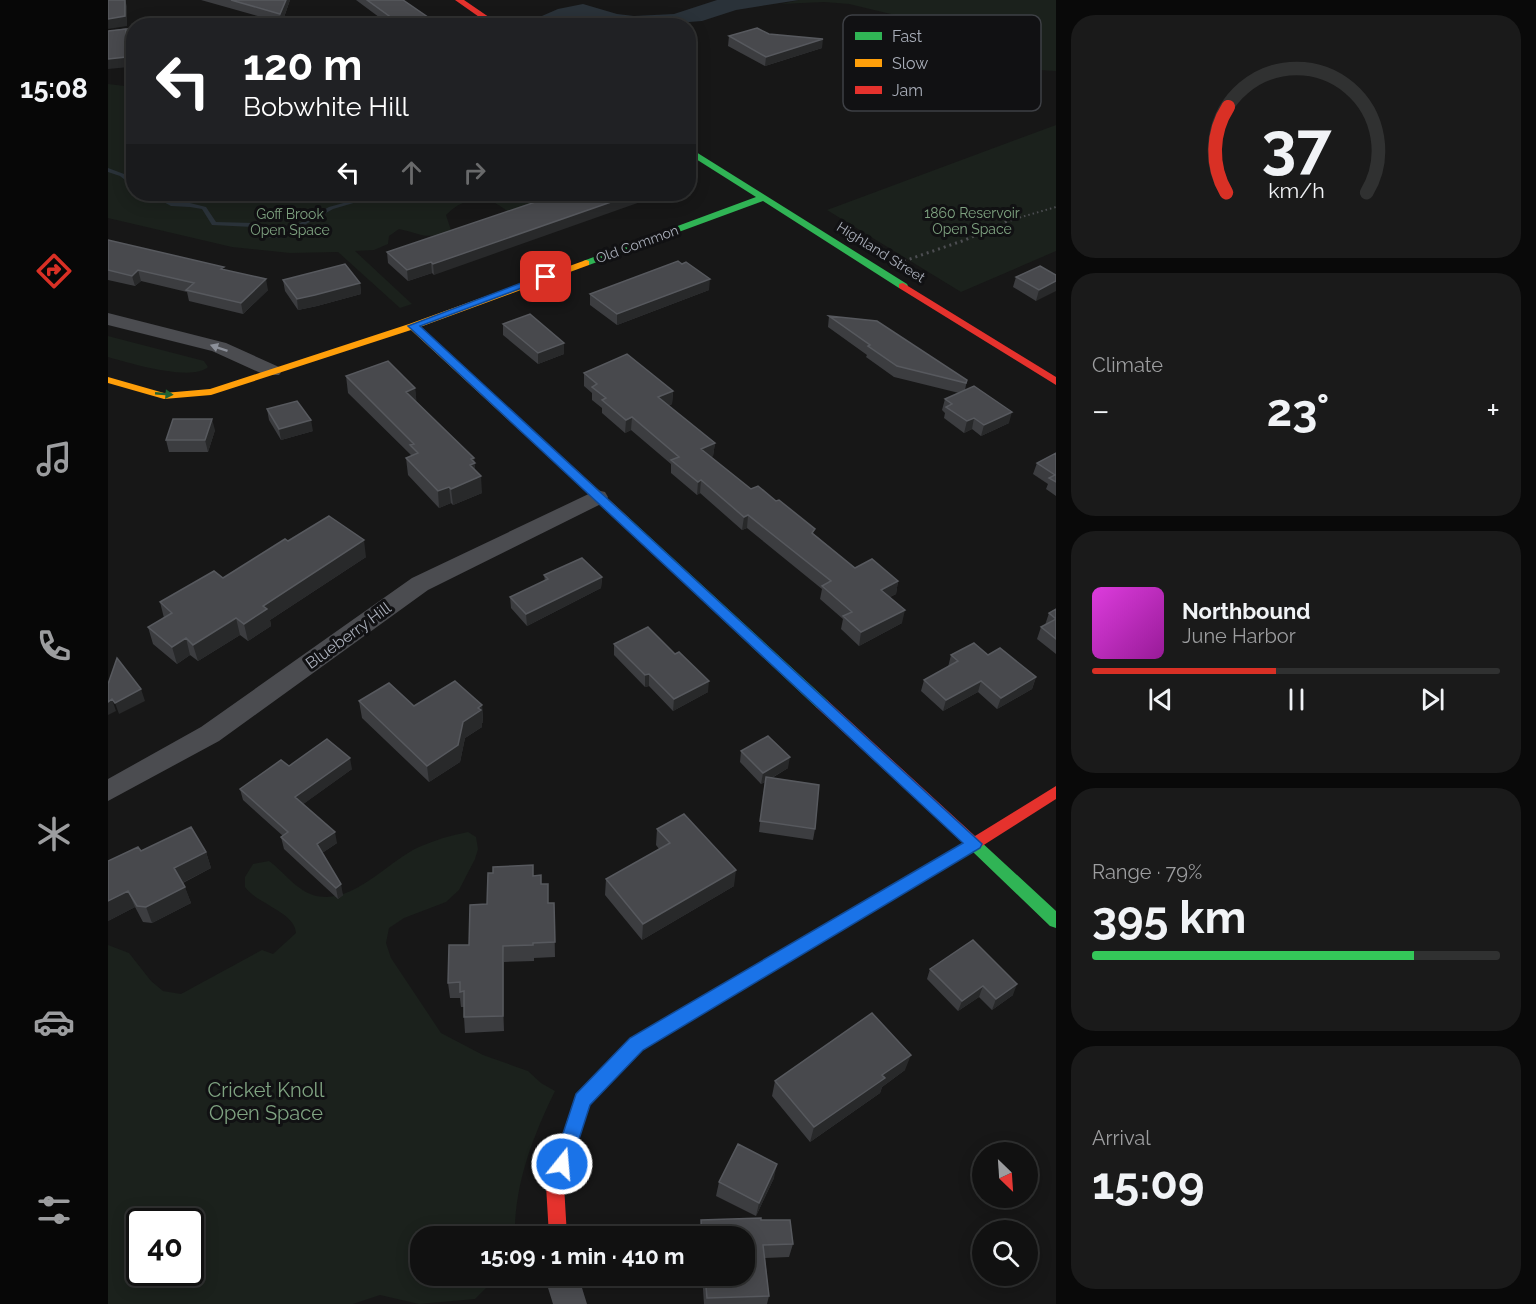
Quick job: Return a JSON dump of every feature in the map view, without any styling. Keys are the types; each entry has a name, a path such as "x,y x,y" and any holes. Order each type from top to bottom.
{"street":[{"path":"459,0 486,18"},
{"path":"108,35 126,32"},
{"name":"Highland Street","path":"696,155 1056,382"},
{"name":"Old Common","path":"108,380 165,396 211,392 413,326 764,198"},
{"path":"108,319 219,346 272,371"},
{"path":"413,326 1056,921"},
{"name":"Blueberry Hill","path":"108,791 210,734 420,584 597,497"},
{"path":"557,1226 555,1185 582,1100 636,1044 974,844 1056,792"},
{"path":"564,1286 570,1304"}],"path":[{"path":"879,270 965,240 1018,218 1056,207"}],"green space":[{"path":"799,0 1056,0 1056,71 1041,70 1041,15 895,15 849,4 824,2 781,4"},
{"name":"Goff Brook Open Space","path":"108,84 126,86 126,201 470,201 453,208 446,215 451,230 430,236 399,229 389,236 388,244 374,250 355,251 412,304 400,308 338,252 290,253 232,247 108,218"},
{"name":"1860 Reservoir Open Space","path":"1056,125 1056,251 961,292 827,210"},
{"name":"Goff Brook Open Space","path":"489,201 542,201 538,205 510,214"},
{"path":"108,336 204,361 208,367 189,373 175,372 108,357"},
{"name":"Cricket Knoll Open Space","path":"468,832 476,837 478,849 475,859 459,890 446,902 404,918 389,928 386,943 391,958 441,1033 483,1055 528,1071 541,1083 555,1091 526,1161 518,1198 516,1226 410,1226 410,1286 488,1286 475,1299 419,1304 380,1295 353,1304 108,1304 108,945 129,953 151,981 163,991 181,994 262,950 273,954 296,933 289,919 245,887 245,877 253,864 269,861 300,889 313,895 327,897 341,895 355,889 419,847"}],"shaded area":[{"path":"717,0 799,0 736,10 696,21 696,18 537,18 558,9 583,4 617,14 634,16 674,14"}],"building":[{"path":"108,0 125,0 125,16 108,19"},
{"path":"231,0 286,0 280,14"},
{"path":"367,0 403,0 429,18 392,18"},
{"path":"757,28 769,34 823,39 766,57 729,36"},
{"path":"126,29 126,57 108,59 108,31"},
{"path":"538,201 614,201 433,264 431,262 407,270 387,252"},
{"path":"108,240 266,279 241,303 186,290 194,283 138,270 132,276 108,270"},
{"path":"678,261 682,264 686,262 710,279 617,314 590,294"},
{"path":"345,264 360,283 297,299 283,280"},
{"path":"1040,266 1056,275 1056,281 1039,290 1016,277"},
{"path":"530,314 564,343 538,353 503,324"},
{"path":"829,316 877,321 967,380 966,383 897,366"},
{"path":"627,354 673,391 658,397 715,443 701,449 751,489 758,486 776,501 779,500 815,529 812,533 855,568 872,559 898,581 881,590 905,610 861,632 843,616 852,612 822,586 831,581 748,515 744,517 701,480 698,482 671,460 679,457 632,417 626,420 602,400 606,398 592,387 597,384 584,373"},
{"path":"388,361 415,388 406,392 474,458 471,459 475,463 470,465 481,476 451,489 449,487 438,491 406,458 418,453 410,445 414,444 346,376"},
{"path":"974,386 1012,412 984,425 974,418 967,421 946,407 952,404 945,399"},
{"path":"297,401 311,420 279,429 267,409"},
{"path":"173,419 212,419 205,440 166,440"},
{"path":"1056,453 1056,482 1049,478 1055,475 1037,463"},
{"path":"329,516 364,540 263,606 267,609 244,624 236,618 193,645 186,638 172,647 148,627 172,613 160,602 214,571 223,578 285,539 288,541"},
{"path":"582,558 602,577 526,614 510,597 548,579 544,575"},
{"path":"1056,609 1056,619 1049,613"},
{"path":"1056,619 1056,639 1041,627"},
{"path":"648,627 675,654 679,652 709,681 674,699 649,674 645,675 614,644"},
{"path":"974,643 988,655 1000,648 1036,677 1001,698 981,681 946,700 924,680 958,661 951,655"},
{"path":"117,658 141,689 115,703 112,699 108,702 108,684"},
{"path":"455,681 482,705 478,708 481,710 463,722 458,745 427,766 359,701 389,683 414,706"},
{"path":"768,736 790,757 763,773 741,751"},
{"path":"327,739 350,758 295,797 335,832 317,844 341,884 336,888 281,837 288,832 240,789 281,760 289,766"},
{"path":"766,777 819,785 815,829 760,821"},
{"path":"684,814 736,870 643,924 606,879 670,843 657,829"},
{"path":"191,827 206,852 174,868 185,887 146,907 137,906 128,891 108,901 108,861 138,847 141,851"},
{"path":"533,865 533,876 541,875 541,884 548,884 548,903 554,903 555,942 503,946 503,1016 464,1017 464,991 460,992 460,982 448,983 449,945 469,945 470,905 487,904 488,873 493,873 493,867"},
{"path":"973,940 1017,984 996,999 983,986 962,1001 930,969"},
{"path":"872,1013 911,1055 882,1075 885,1078 814,1127 775,1081"},
{"path":"738,1144 777,1164 759,1203 719,1182"},
{"path":"761,1218 761,1220 790,1220 793,1244 763,1245 769,1296 707,1298 706,1286 755,1286 755,1226 701,1226 701,1220"}],"waterway":[{"path":"108,170 126,178"},
{"path":"165,201 173,205 204,208 214,224 253,225 264,228 272,237 281,236 331,208 356,201"}],"traffic: fast":[{"path":"696,155 903,286"},
{"path":"586,263 763,198"},
{"path":"624,520 822,704"},
{"path":"970,847 974,844 1056,921"}],"traffic: slow":[{"path":"108,380 164,396 211,392 413,326 586,263"},
{"path":"413,326 624,520"},
{"path":"715,997 970,847"}],"traffic: jam":[{"path":"459,0 486,18"},
{"path":"903,286 1056,382"},
{"path":"822,704 974,844 1056,792"},
{"path":"557,1226 555,1185 582,1100 636,1044 715,997"}],"route":[{"path":"546,277 413,326 974,844 636,1044 582,1100 562,1164"}]}
